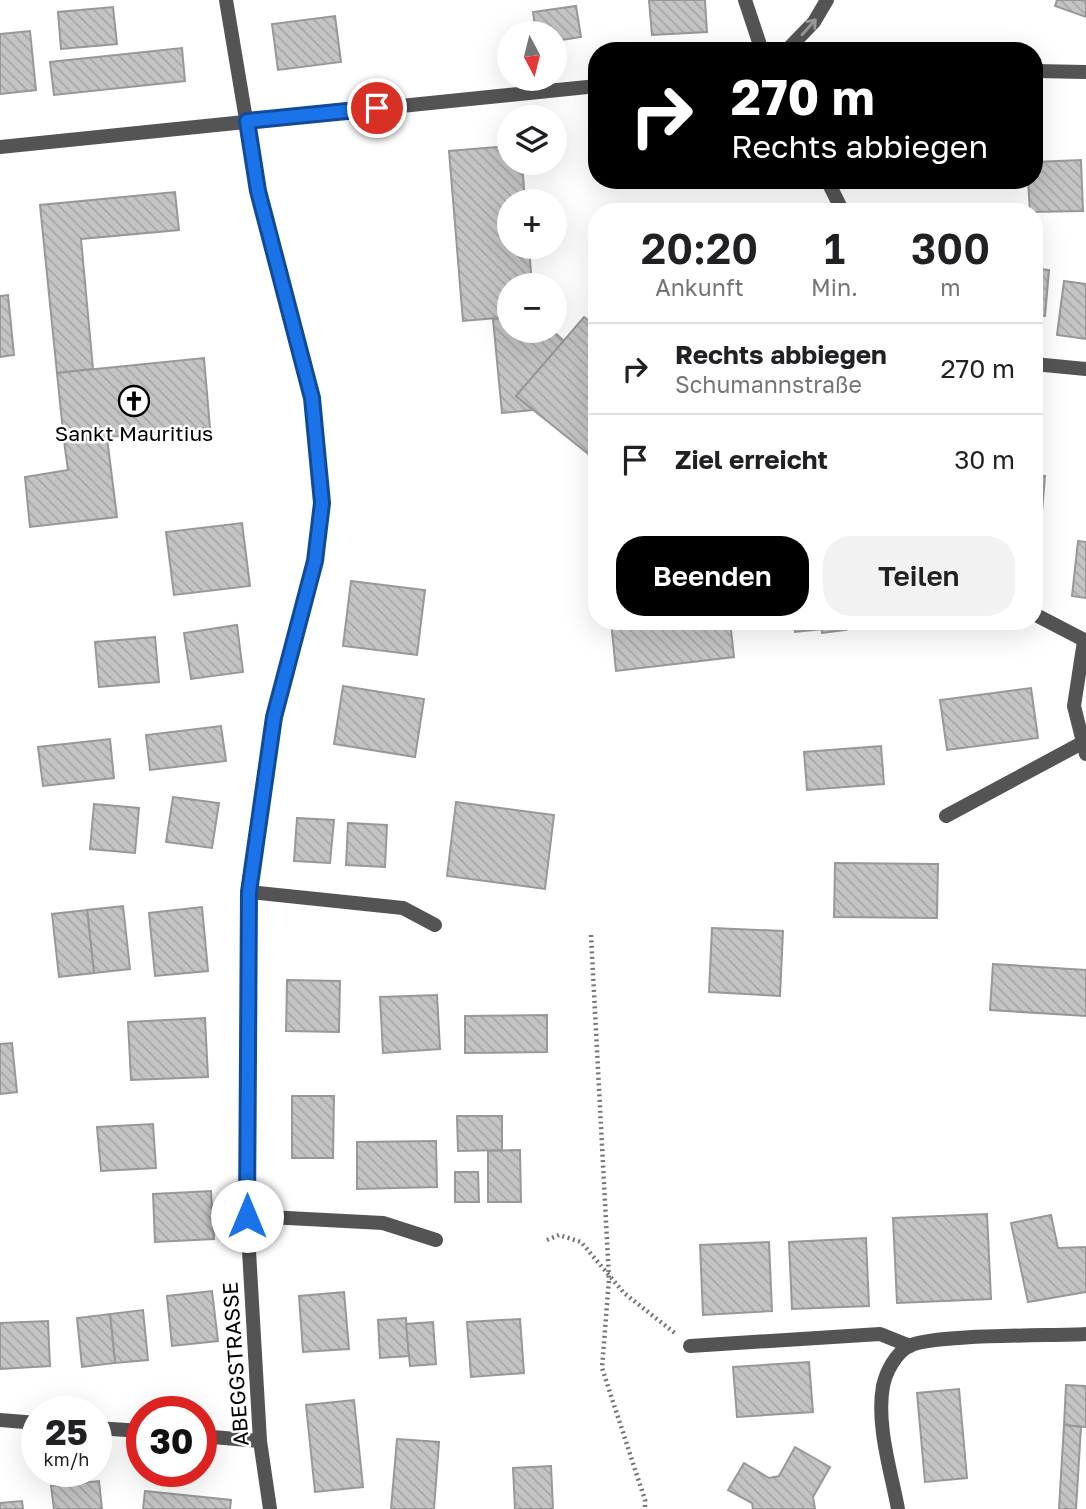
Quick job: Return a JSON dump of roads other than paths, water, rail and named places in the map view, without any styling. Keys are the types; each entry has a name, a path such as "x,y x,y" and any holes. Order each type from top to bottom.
{"street":[{"name":"ABEGGSTRASSE","path":"226,0 258,191 312,398 322,503 315,561 274,717 249,892 247,1216 260,1441 270,1509"},
{"path":"745,0 759,42"},
{"path":"795,42 814,22 827,0"},
{"path":"1043,71 1086,72"},
{"path":"0,147 588,87"},
{"path":"1043,365 1086,369"},
{"path":"946,816 1084,748 1074,706 1085,641 1043,619"},
{"path":"249,892 403,908 435,925"},
{"path":"247,1216 383,1223 436,1240"},
{"path":"690,1346 880,1334 910,1346 947,1340 1086,1334"},
{"path":"898,1509 883,1423 883,1388 897,1357 910,1346"},
{"path":"0,1420 21,1422"},
{"path":"217,1438 260,1441"}],"place":[{"name":"Sankt Mauritius","path":"134,401"}]}
